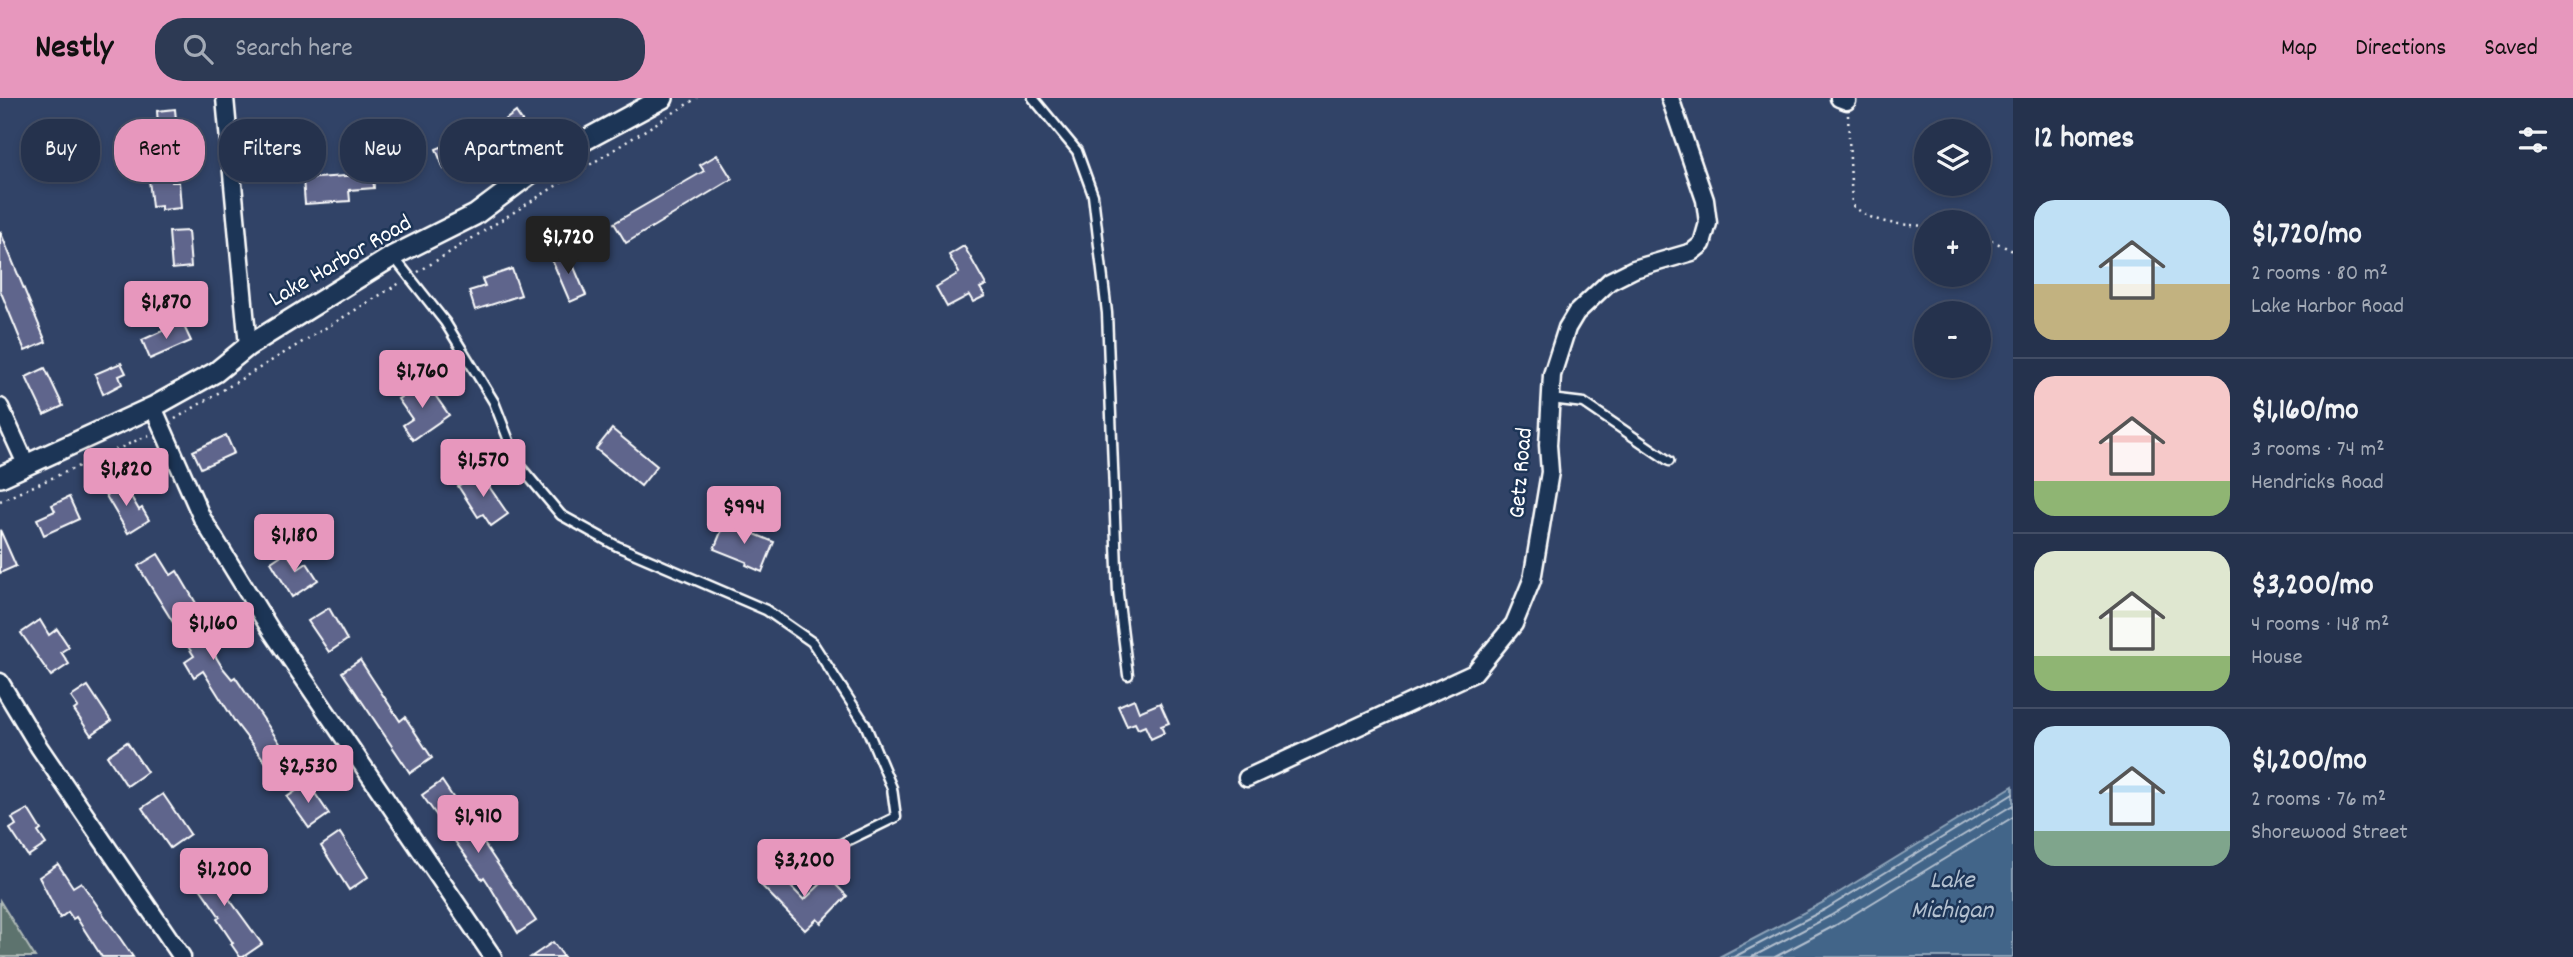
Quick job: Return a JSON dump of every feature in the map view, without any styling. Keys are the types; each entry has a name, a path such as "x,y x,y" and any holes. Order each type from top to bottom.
{"street":[{"path":"225,98 248,346"},
{"name":"Lake Harbor Road","path":"0,477 153,407 216,372 248,346 393,256 475,215 550,159 663,98"},
{"name":"Getz Road","path":"1247,778 1474,673 1514,624 1532,580 1550,472 1552,375 1567,328 1576,313 1610,281 1633,269 1692,252 1702,244 1708,223 1705,200 1670,98"},
{"path":"0,407 26,464"},
{"path":"153,407 202,518 272,632 493,957"},
{"path":"0,682 39,747 182,957"}],"lane":[{"path":"1033,98 1077,151 1093,195 1107,313 1118,594 1128,675"},
{"path":"393,256 445,322 494,401 518,464 561,515 617,546 766,610 812,642 865,724 892,788 896,817 808,860"},
{"path":"1551,399 1584,403 1669,461"}],"path":[{"path":"0,501 142,439 410,277 697,98"},
{"path":"1843,99 1852,205 1866,217 1883,223 1914,225"},
{"path":"1991,240 2013,251"}],"green space":[{"path":"0,901 35,957 0,957"}],"water":[{"name":"Lake Michigan","path":"2013,786 2013,957 1719,957 1822,903"}],"building":[{"path":"175,109 176,119 158,119 157,111"},
{"path":"516,112 521,119 506,119"},
{"path":"717,155 732,179 626,243 614,223 704,171 700,165"},
{"path":"340,176 340,182 374,182 374,188 349,190 350,201 305,204 303,182 326,182 326,177"},
{"path":"149,182 179,182 181,208 161,210 161,206 152,207"},
{"path":"0,231 46,342 25,351 0,290"},
{"path":"188,231 191,267 172,269 169,232"},
{"path":"964,246 986,285 980,288 985,296 973,302 969,295 947,307 936,287 959,273 949,255"},
{"path":"560,248 566,262 571,260 586,295 570,302 549,253"},
{"path":"512,269 521,295 475,310 469,291 485,286 482,279"},
{"path":"182,322 191,341 150,359 142,340"},
{"path":"121,363 126,373 119,376 122,384 103,394 95,374"},
{"path":"45,368 63,406 44,415 26,377"},
{"path":"425,381 449,415 413,440 403,425 412,419 398,399"},
{"path":"612,429 657,466 641,486 596,449"},
{"path":"226,435 234,453 201,468 193,451"},
{"path":"479,472 508,514 491,526 483,514 478,517 458,486"},
{"path":"123,483 139,510 142,508 149,520 128,533 105,494"},
{"path":"69,497 79,519 44,535 37,519 55,511 52,505"},
{"path":"725,522 774,542 762,572 746,565 747,562 714,549"},
{"path":"0,530 16,566 0,573"},
{"path":"286,552 298,569 307,563 318,580 292,597 271,562"},
{"path":"158,554 171,575 177,571 219,642 210,647 222,667 232,679 235,677 294,764 277,777 235,722 203,671 194,677 185,662 194,656 138,566"},
{"path":"329,608 347,640 329,652 308,621"},
{"path":"40,620 49,635 57,629 69,647 61,652 69,664 51,676 21,633"},
{"path":"360,660 400,721 405,717 432,758 410,773 342,672"},
{"path":"88,686 111,721 91,735 74,710 78,707 71,697"},
{"path":"1134,699 1139,712 1160,703 1169,723 1161,726 1164,733 1151,739 1145,726 1138,729 1135,723 1127,726 1118,706"},
{"path":"127,742 147,772 127,786 107,756"},
{"path":"442,781 536,921 518,933 484,877 482,879 422,795"},
{"path":"308,783 329,814 309,828 287,797"},
{"path":"163,794 190,834 170,848 142,808"},
{"path":"28,809 46,844 28,856 10,829 16,825 12,818"},
{"path":"340,833 368,877 349,890 321,846"},
{"path":"204,856 225,887 222,889 262,944 243,957 240,957 231,944 233,943 217,919 220,917 186,868"},
{"path":"58,864 73,887 81,882 133,957 102,957 76,917 73,919 68,912 60,918 39,877"},
{"path":"774,869 804,900 828,877 847,896 821,923 817,919 805,930 759,883"},
{"path":"553,942 564,957 531,957"}]}
